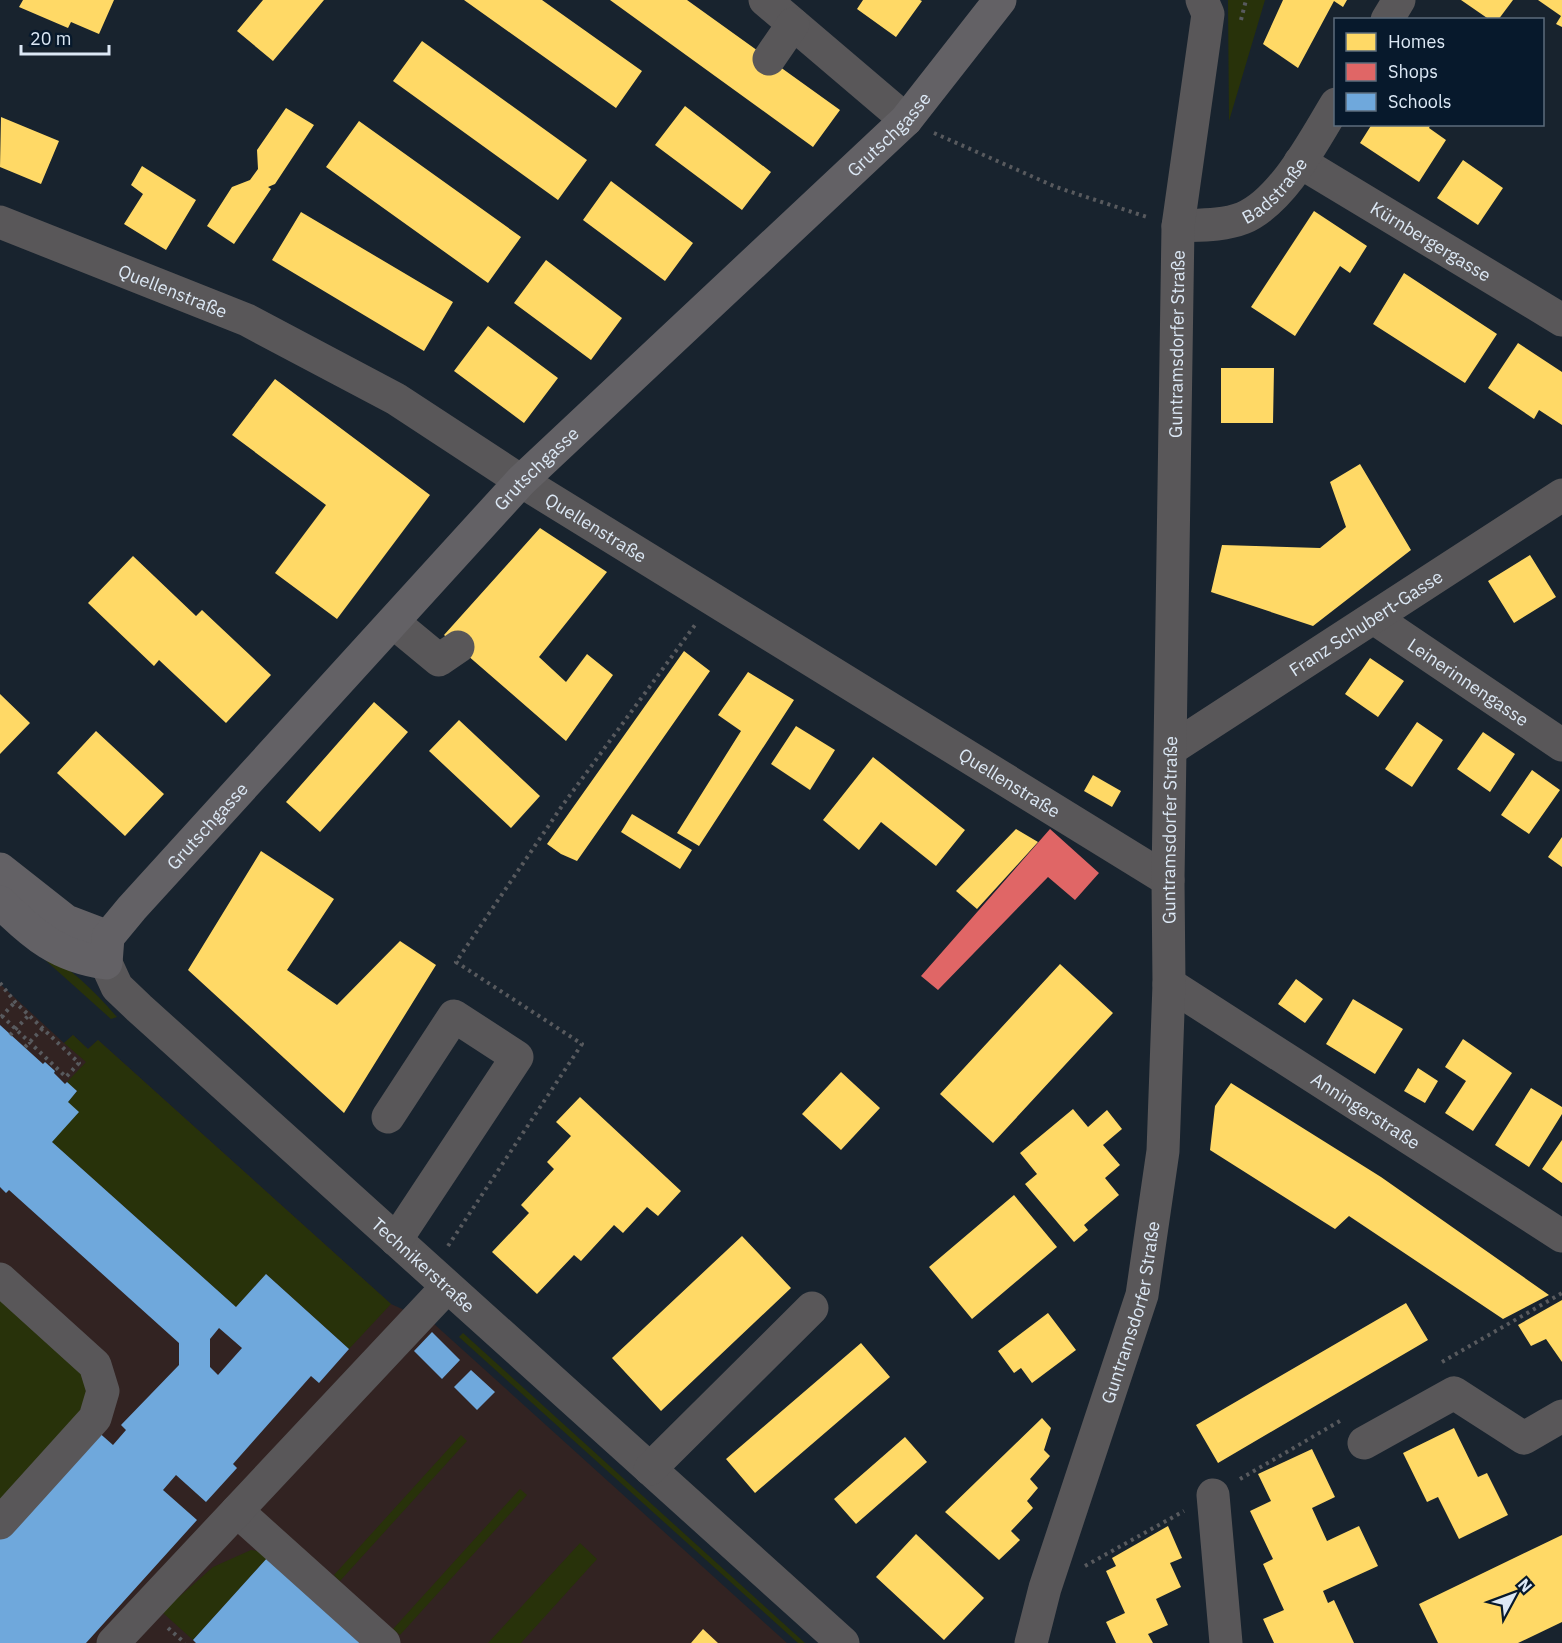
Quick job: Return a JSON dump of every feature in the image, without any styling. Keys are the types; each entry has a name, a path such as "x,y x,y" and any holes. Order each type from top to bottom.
{"main road":[{"name":"Grutschgasse","path":"107,950 132,908 521,481 906,120 1000,0"},
{"path":"0,869 107,950"},
{"path":"0,902 55,949 83,960 107,950"}],"street":[{"path":"765,0 906,120"},
{"name":"Guntramsdorfer Straße","path":"1031,1643 1045,1588 1142,1295 1163,1151 1169,984 1168,880 1178,226 1208,14 1202,0"},
{"path":"1388,18 1399,0"},
{"path":"769,59 793,24"},
{"name":"Badstraße","path":"1178,226 1209,225 1242,218 1265,204 1300,162 1334,106"},
{"name":"Kürnbergergasse","path":"1300,162 1562,320"},
{"name":"Quellenstraße","path":"0,222 247,320 396,399 521,481 1168,880"},
{"name":"Franz Schubert-Gasse","path":"1171,749 1562,495"},
{"name":"Leinerinnengasse","path":"1374,618 1562,745"},
{"path":"393,621 439,660 458,647"},
{"name":"Technikerstraße","path":"107,950 117,987 139,1008 843,1643"},
{"name":"Anningerstraße","path":"1169,984 1562,1236"},
{"path":"388,1117 454,1016 517,1057 396,1240"},
{"path":"0,1279 95,1365 103,1391 95,1418 0,1523"},
{"path":"113,1643 237,1510 439,1279"},
{"path":"650,1469 812,1308"},
{"path":"1355,1430 1454,1393 1524,1438 1562,1416"},
{"path":"1213,1495 1226,1643"},
{"path":"237,1510 384,1643"}],"path":[{"path":"906,120 1056,187 1178,226"},
{"path":"439,1279 582,1044 456,962 562,806 714,599"},
{"path":"0,983 15,1002 79,1063 66,1077 1,1017 15,1002"},
{"path":"10,1035 29,1015"},
{"path":"24,1047 43,1028"},
{"path":"1439,1364 1562,1293"},
{"path":"1045,1588 1213,1495 1355,1430"}],"shaded area":[{"path":"0,984 64,1043 73,1035 88,1049 98,1040 391,1304 433,1323 787,1643 0,1643"}],"green space":[{"path":"1228,0 1265,0 1229,121"},
{"path":"24,941 50,956 74,974 117,1017 111,1019"},
{"path":"73,1035 88,1049 98,1040 391,1304 349,1349 266,1274 236,1307 52,1142 68,1102 77,1091 67,1082 86,1062 64,1043"},
{"path":"0,1295 85,1374 87,1413 0,1509"},
{"path":"463,1333 805,1643 798,1643 459,1337"},
{"path":"461,1435 467,1441 340,1581 334,1575"},
{"path":"520,1489 527,1495 400,1635 393,1629"},
{"path":"580,1543 597,1559 521,1643 488,1643"},
{"path":"251,1550 268,1557 193,1640 162,1612 213,1567"}],"building: Homes":[{"path":"23,0 114,0 99,34 71,22 68,28 19,7"},
{"path":"263,0 324,0 273,61 237,31"},
{"path":"464,0 542,0 642,71 616,108"},
{"path":"610,0 687,0 840,110 813,147"},
{"path":"863,0 922,1 896,37 857,9"},
{"path":"1283,0 1347,0 1343,7 1334,1 1298,68 1263,44"},
{"path":"1461,0 1513,0 1500,18 1487,18"},
{"path":"1538,0 1562,0 1562,27 1556,24 1561,16"},
{"path":"422,41 587,160 558,200 393,81"},
{"path":"685,106 771,172 742,210 655,145"},
{"path":"286,108 314,125 275,184 268,187 271,189 234,244 207,226 232,187 250,180 258,169 257,150"},
{"path":"1,117 59,141 41,184 0,167"},
{"path":"359,121 521,237 488,283 326,167"},
{"path":"1371,126 1430,126 1429,128 1446,140 1419,182 1360,143"},
{"path":"1463,160 1503,188 1478,225 1437,198"},
{"path":"142,166 196,200 166,250 124,224 143,194 131,185"},
{"path":"611,181 693,243 665,281 583,220"},
{"path":"1314,211 1367,246 1350,273 1340,266 1295,336 1251,307"},
{"path":"301,212 453,302 424,351 272,260"},
{"path":"546,260 622,318 591,360 514,303"},
{"path":"1404,273 1497,334 1465,383 1373,324"},
{"path":"488,326 558,378 524,423 454,371"},
{"path":"1518,343 1562,372 1562,425 1539,410 1534,419 1488,388"},
{"path":"1221,368 1274,368 1273,423 1221,423"},
{"path":"275,379 430,495 337,619 275,573 326,505 232,435"},
{"path":"1360,464 1411,550 1313,626 1211,592 1222,545 1320,548 1346,527 1330,482"},
{"path":"540,528 607,572 539,657 566,682 587,654 613,675 566,741 444,635"},
{"path":"1530,555 1556,597 1514,623 1488,581"},
{"path":"133,556 196,616 202,610 271,675 226,723 159,660 154,666 88,603"},
{"path":"684,651 710,671 577,861 561,854 547,844"},
{"path":"1370,658 1404,681 1378,717 1345,694"},
{"path":"748,672 794,700 699,846 677,833 741,731 718,715"},
{"path":"0,694 30,723 0,754"},
{"path":"374,702 408,732 320,832 286,802"},
{"path":"459,720 540,796 511,828 429,751"},
{"path":"1417,722 1443,740 1412,787 1385,769"},
{"path":"796,726 835,750 810,790 771,764"},
{"path":"96,731 164,794 125,836 57,773"},
{"path":"1483,732 1515,754 1490,792 1457,769"},
{"path":"873,757 965,830 936,866 881,822 859,850 823,820"},
{"path":"1532,770 1560,790 1529,834 1501,815"},
{"path":"1093,775 1121,791 1112,807 1084,791"},
{"path":"632,814 692,850 680,869 621,832"},
{"path":"1016,829 1038,842 977,909 956,891"},
{"path":"1562,837 1562,867 1548,857"},
{"path":"261,851 334,899 287,970 337,1005 400,941 436,965 344,1113 188,970"},
{"path":"1060,964 1113,1013 993,1143 940,1094"},
{"path":"1296,979 1323,999 1305,1023 1278,1004"},
{"path":"1353,999 1403,1029 1375,1074 1326,1044"},
{"path":"1463,1039 1512,1073 1473,1131 1445,1113 1466,1081 1445,1067"},
{"path":"1418,1068 1438,1081 1425,1103 1404,1091"},
{"path":"841,1072 880,1108 841,1150 802,1114"},
{"path":"1231,1083 1381,1177 1549,1295 1503,1319 1349,1216 1335,1229 1210,1150 1215,1106"},
{"path":"1531,1088 1562,1107 1562,1114 1529,1167 1495,1145"},
{"path":"580,1097 681,1191 658,1216 647,1207 623,1233 614,1225 581,1261 574,1255 537,1294 492,1252 529,1213 521,1205 554,1169 547,1162 571,1136 556,1122"},
{"path":"1073,1109 1088,1127 1107,1110 1122,1129 1103,1145 1120,1165 1105,1178 1119,1195 1084,1225 1088,1230 1074,1242 1025,1184 1037,1174 1020,1153"},
{"path":"1562,1140 1562,1183 1542,1169"},
{"path":"1014,1195 1057,1247 972,1319 929,1267"},
{"path":"742,1236 791,1288 661,1411 612,1358"},
{"path":"1562,1300 1562,1362 1546,1339 1531,1346 1518,1325"},
{"path":"1406,1303 1428,1340 1218,1463 1196,1425"},
{"path":"1048,1313 1076,1350 1032,1383 1021,1368 1014,1373 998,1351"},
{"path":"861,1343 890,1377 755,1493 726,1459"},
{"path":"1042,1418 1051,1428 1044,1450 1050,1456 1030,1479 1038,1488 1027,1501 1033,1508 1011,1531 1020,1540 999,1560 945,1512"},
{"path":"1454,1428 1478,1477 1487,1473 1508,1515 1459,1539 1438,1497 1427,1502 1403,1453"},
{"path":"905,1437 927,1462 856,1524 834,1499"},
{"path":"1312,1449 1335,1497 1312,1508 1327,1541 1359,1526 1378,1566 1323,1591 1328,1603 1334,1600 1354,1643 1274,1643 1263,1619 1284,1610 1263,1564 1273,1559 1250,1511 1271,1501 1258,1474"},
{"path":"1168,1526 1182,1558 1170,1563 1181,1587 1156,1599 1168,1625 1148,1634 1153,1643 1116,1643 1106,1622 1125,1613 1106,1571 1116,1566 1112,1558"},
{"path":"916,1534 984,1598 944,1640 876,1577"},
{"path":"1562,1535 1562,1622 1518,1643 1438,1643 1419,1604"},
{"path":"703,1629 718,1643 691,1643"}],"building: Shops":[{"path":"1050,829 1099,873 1075,900 1048,877 938,990 921,976"}],"building: Schools":[{"path":"0,1025 43,1064 45,1062 55,1071 54,1073 65,1084 67,1082 77,1091 68,1102 79,1112 52,1142 236,1307 266,1274 349,1349 319,1383 311,1376 233,1464 237,1468 206,1502 176,1475 163,1490 197,1520 86,1643 0,1643 0,1537 96,1430 113,1445 126,1430 121,1425 179,1365 179,1343 9,1190 6,1193 0,1187","holes":["219,1328 242,1348 218,1375 210,1367 210,1339"]},
{"path":"432,1332 460,1360 442,1379 414,1351"},
{"path":"471,1370 495,1392 477,1410 454,1387"},
{"path":"268,1557 364,1643 196,1643 193,1640"}]}
